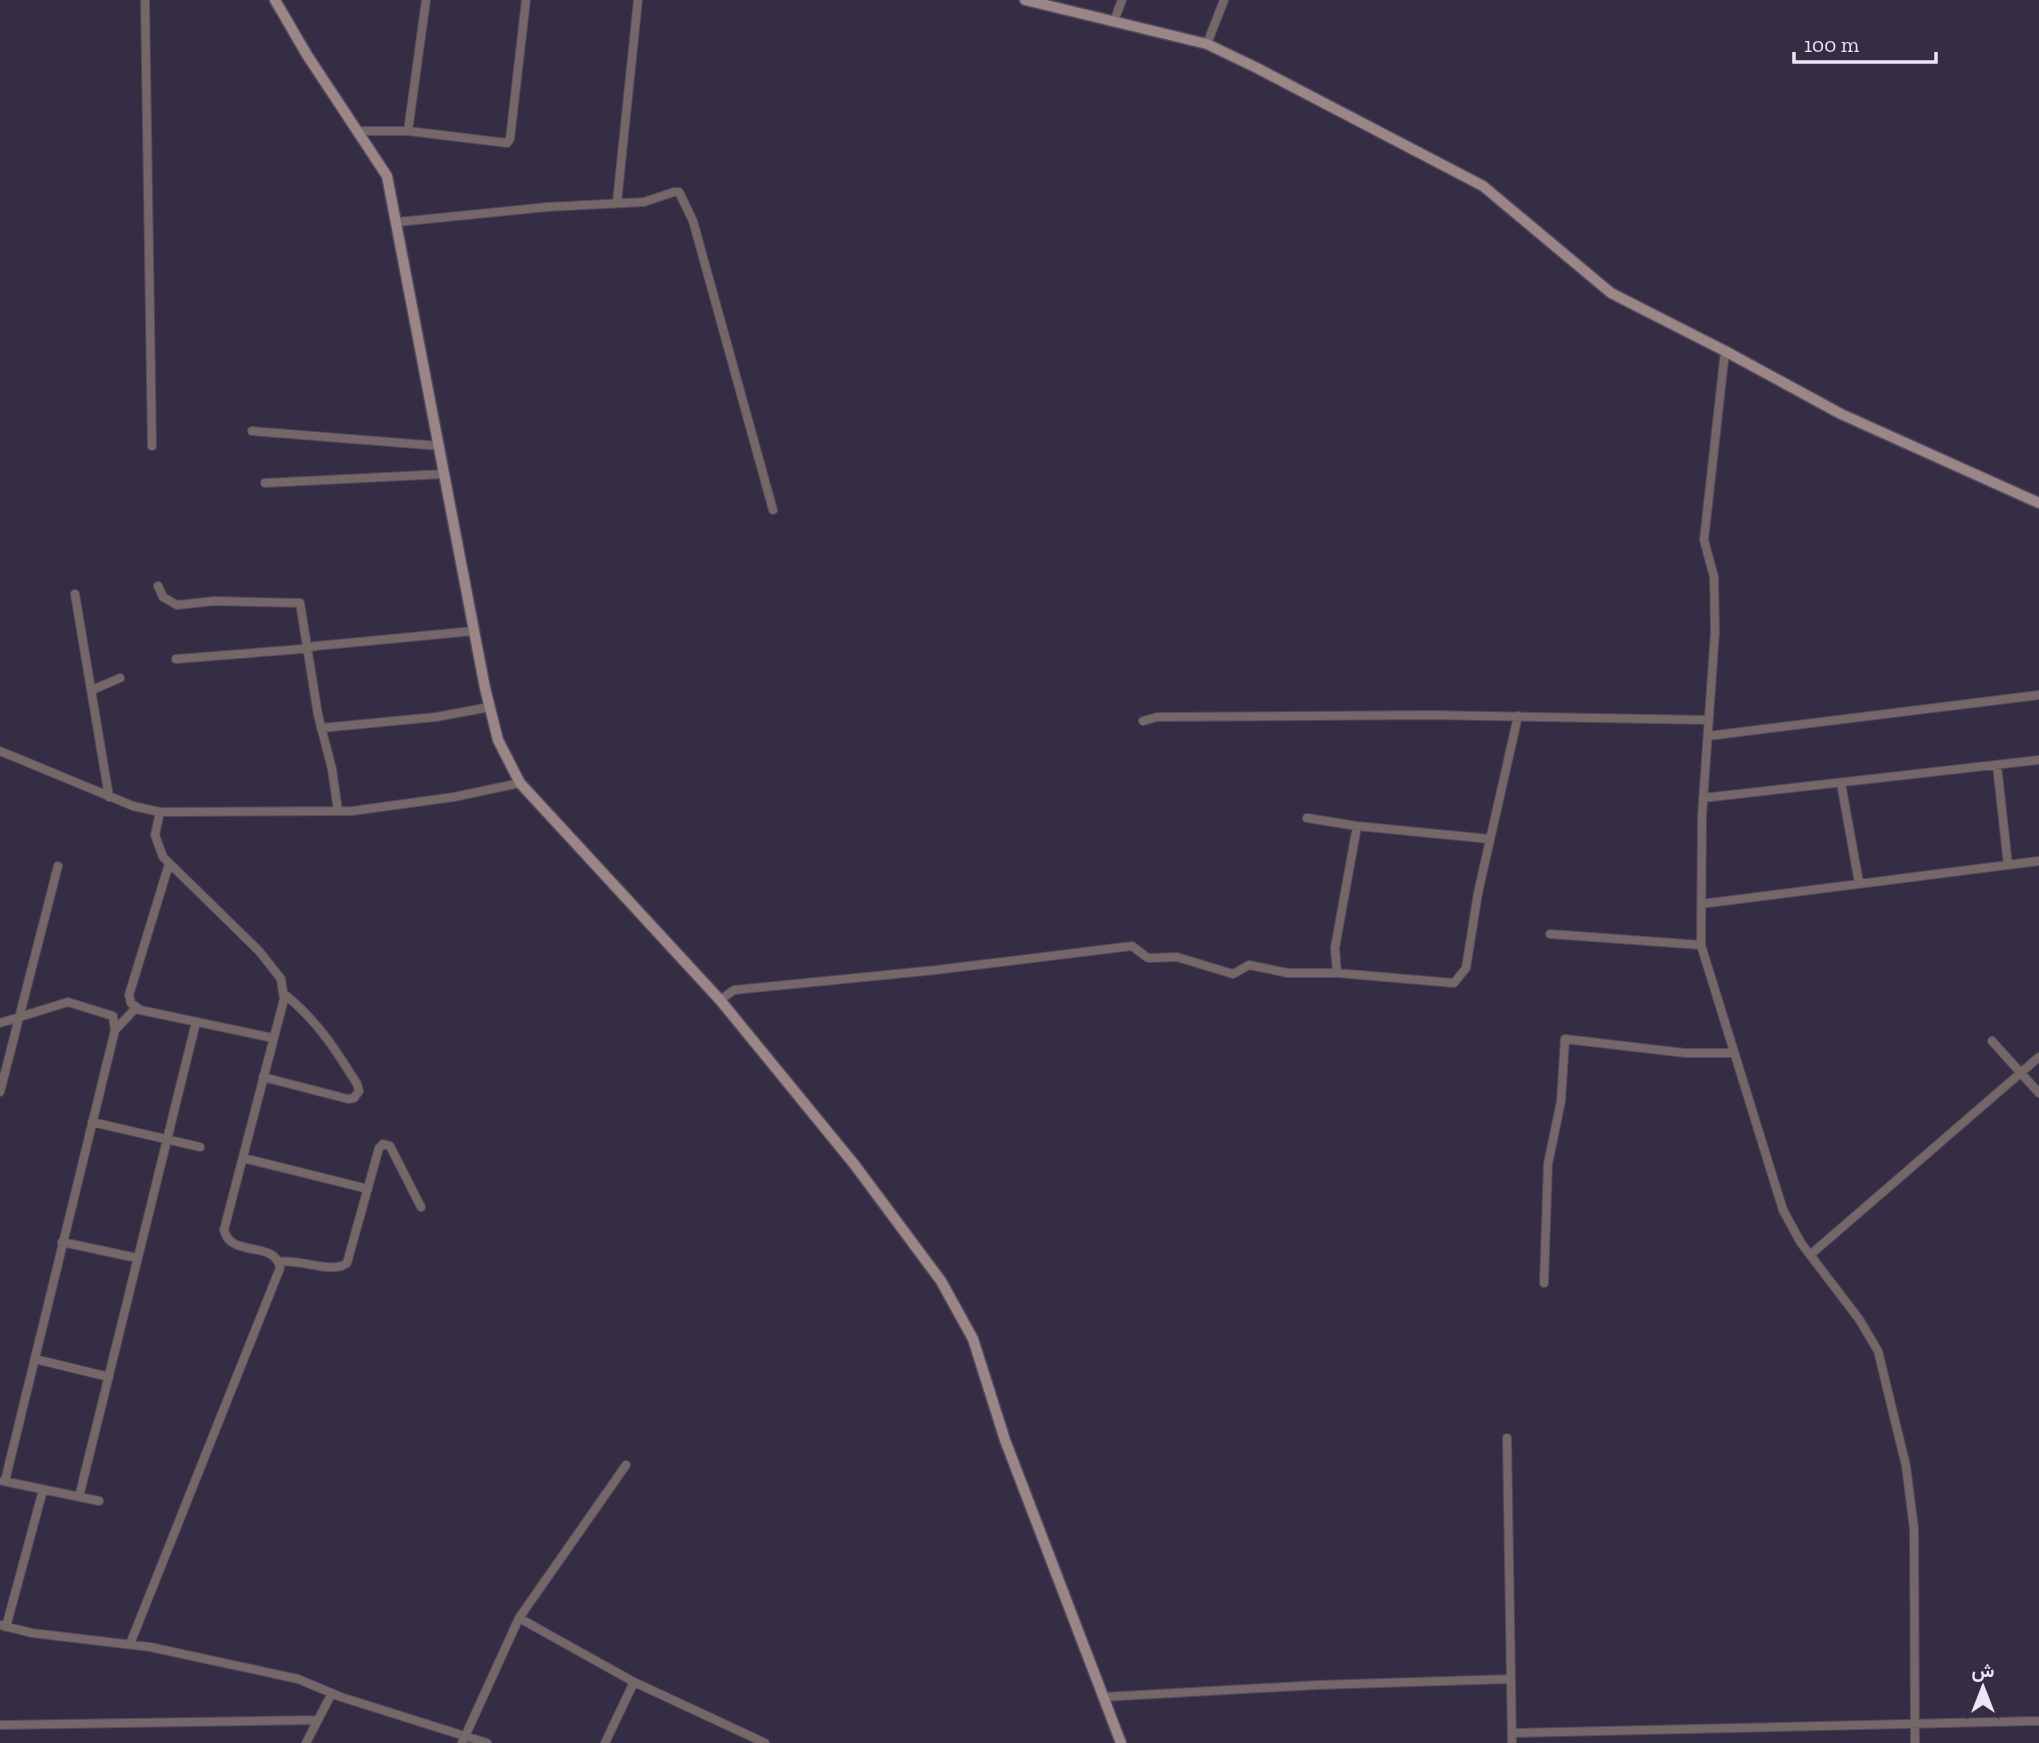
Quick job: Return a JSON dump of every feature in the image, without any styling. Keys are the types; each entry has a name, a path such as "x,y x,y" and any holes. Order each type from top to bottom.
{"street":[{"path":"145,0 152,446"},
{"path":"275,0 307,55 387,176 398,222 474,631 498,740 520,783 720,1000 870,1185 941,1281 973,1339 1005,1440 1121,1743"},
{"path":"408,131 426,0"},
{"path":"358,131 408,131 505,144 509,142 526,0"},
{"path":"617,202 638,0"},
{"path":"1025,0 1207,44 1257,68 1483,186 1611,293 1726,351 1840,414 2039,503"},
{"path":"1114,22 1122,0"},
{"path":"1207,44 1224,0"},
{"path":"398,222 617,202 644,202 674,192 683,196 773,510"},
{"path":"1726,351 1704,540 1714,577 1715,632 1703,799 1701,945 1783,1210 1801,1243 1860,1319 1878,1351 1906,1466 1914,1529 1915,1743"},
{"path":"252,430 440,446"},
{"path":"264,483 445,474"},
{"path":"159,586 163,597 177,605 214,601 300,603 338,811"},
{"path":"75,594 109,797"},
{"path":"176,659 474,631"},
{"path":"92,690 120,678"},
{"path":"1707,736 2039,695"},
{"path":"321,728 436,717 490,708"},
{"path":"1143,720 1157,717 1432,715 1709,720"},
{"path":"720,1000 734,990 936,970 1132,946 1147,958 1177,957 1233,974 1250,965 1288,972 1337,973 1454,983 1466,968 1478,893 1518,716"},
{"path":"0,751 109,797 160,812 338,811 454,797 520,783"},
{"path":"1703,799 2039,760"},
{"path":"1997,765 2008,865"},
{"path":"1841,783 1860,883"},
{"path":"160,812 155,827 156,843 169,864 259,951 281,979 284,995 224,1226 225,1233 234,1245 270,1254 279,1262 299,1261 334,1269 343,1267 350,1259 379,1148 381,1144 387,1143 421,1207"},
{"path":"1307,818 1357,826 1490,839"},
{"path":"1337,973 1335,948 1357,826"},
{"path":"1701,904 2039,861"},
{"path":"169,864 129,995 131,1003 136,1009 273,1038"},
{"path":"0,1092 58,866"},
{"path":"1550,934 1701,945"},
{"path":"263,1077 348,1099 356,1096 359,1091 352,1075 321,1030 302,1009 284,995"},
{"path":"0,1023 68,1002 113,1016 115,1030 35,1359 2,1481 99,1501"},
{"path":"115,1030 136,1009"},
{"path":"79,1497 196,1022"},
{"path":"1544,1283 1548,1164 1561,1101 1564,1039 1685,1053 1734,1053"},
{"path":"1992,1041 2039,1093"},
{"path":"1810,1255 2039,1056"},
{"path":"92,1122 200,1147"},
{"path":"243,1158 368,1189"},
{"path":"62,1242 138,1258"},
{"path":"130,1644 279,1272 279,1262"},
{"path":"35,1359 109,1377"},
{"path":"1507,1438 1512,1743"},
{"path":"464,1739 519,1618 626,1465"},
{"path":"43,1490 3,1626 40,1634 130,1644 298,1679 464,1739 487,1743"},
{"path":"519,1618 634,1682 765,1743"},
{"path":"1103,1697 1317,1685 1511,1679"},
{"path":"606,1743 634,1682"},
{"path":"306,1743 332,1693"},
{"path":"0,1725 318,1720"},
{"path":"1511,1733 2039,1721"}]}
